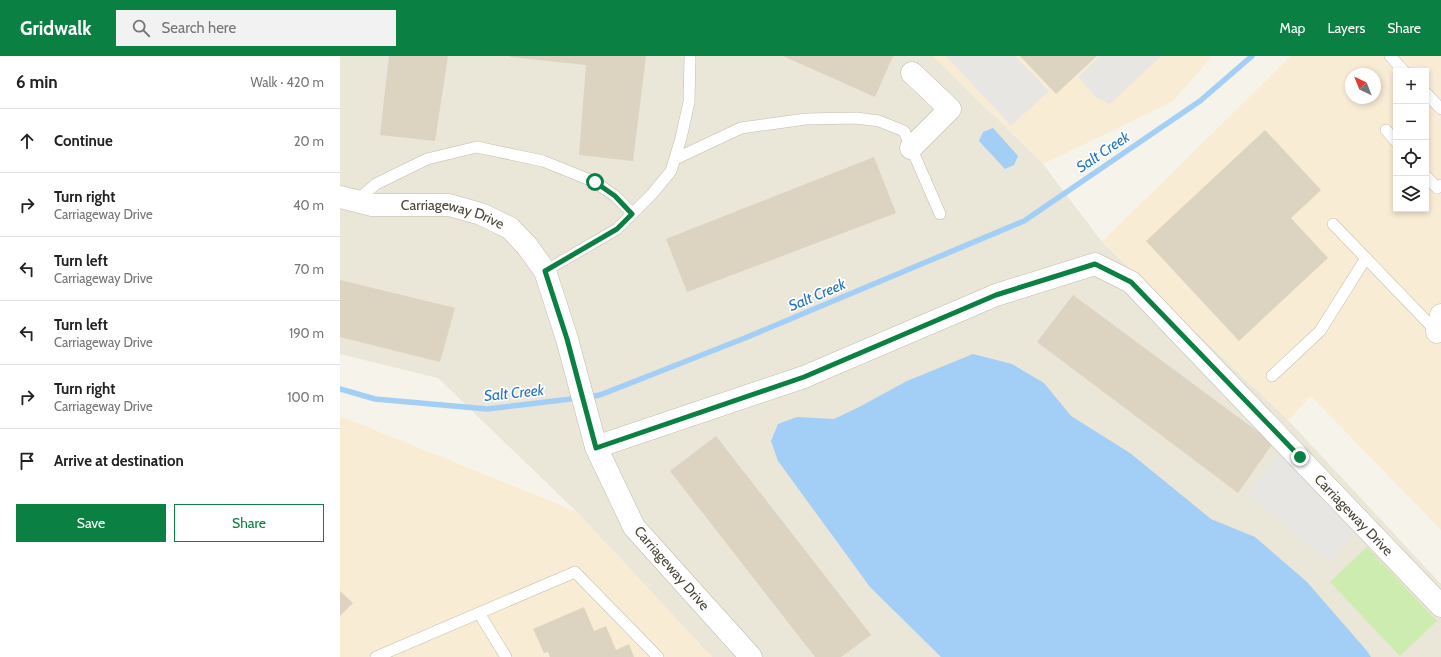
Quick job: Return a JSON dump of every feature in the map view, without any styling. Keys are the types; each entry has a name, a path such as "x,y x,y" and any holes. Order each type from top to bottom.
{"street":[{"path":"911,148 950,109 912,74"},
{"name":"Carriageway Drive","path":"348,199 372,205 449,205 481,214 510,228 527,246 545,271 567,339 596,448 634,527 751,657"},
{"name":"Carriageway Drive","path":"596,448 804,377 996,295 1095,264 1131,282 1441,606"}],"lane":[{"path":"545,271 617,229 652,194 671,171 682,138 689,102 690,56"},
{"path":"1390,56 1401,68"},
{"path":"1429,96 1441,109"},
{"path":"674,159 740,128 806,119 856,118 879,121 904,131 940,214"},
{"path":"1386,130 1394,140"},
{"path":"348,199 427,159 477,147 543,161 595,182 615,196 632,214"},
{"path":"1429,179 1437,188 1441,184"},
{"path":"1333,224 1366,258 1439,324"},
{"path":"1272,376 1320,332 1366,258"},
{"path":"376,657 575,572 658,657"},
{"path":"479,613 506,657"}],"shaded area":[{"path":"340,56 933,56 1043,164 1102,242 1288,420 1441,584 1441,657 712,657 577,512 438,378 340,354"},
{"path":"933,56 1212,56 1172,102 1043,164"},
{"path":"946,56 1015,56 1049,91 1011,126"},
{"path":"1100,56 1161,56 1110,104 1097,98 1078,77"},
{"path":"1291,56 1441,56 1441,530 1311,396 1288,420 1102,242"},
{"path":"340,416 577,512 712,657 340,657"},
{"path":"1284,449 1357,529 1329,561 1247,494"}],"green space":[{"path":"1367,547 1437,621 1400,656 1330,582"}],"water":[{"path":"993,128 1018,156 1014,165 1005,169 979,141 983,132"},
{"path":"973,354 1012,364 1044,383 1071,416 1130,453 1211,519 1255,537 1307,582 1371,657 941,657 870,587 778,461 771,441 778,424 797,417 834,419 907,381"}],"building":[{"path":"389,56 448,56 435,141 380,135"},
{"path":"510,56 646,56 633,161 579,155 586,65"},
{"path":"783,56 893,56 875,97"},
{"path":"1020,56 1097,56 1056,94"},
{"path":"1265,130 1321,190 1291,218 1328,258 1239,341 1146,241"},
{"path":"874,157 896,213 687,292 666,239"},
{"path":"340,280 455,308 440,362 340,337"},
{"path":"1073,295 1273,443 1238,493 1037,342"},
{"path":"716,436 871,635 841,657 815,657 670,471"},
{"path":"340,591 353,603 340,616"},
{"path":"584,607 594,631 606,626 616,650 629,644 634,657 550,657 548,652 544,653 533,629"}],"waterway":[{"name":"Salt Creek","path":"588,397 600,395 745,338 1024,221 1200,101 1252,56"},
{"name":"Salt Creek","path":"340,389 375,399 487,409 579,398"}],"route":[{"path":"595,182 615,196 632,214 617,229 545,271 567,339 596,448 804,377 996,295 1095,264 1131,282 1300,457"}]}
